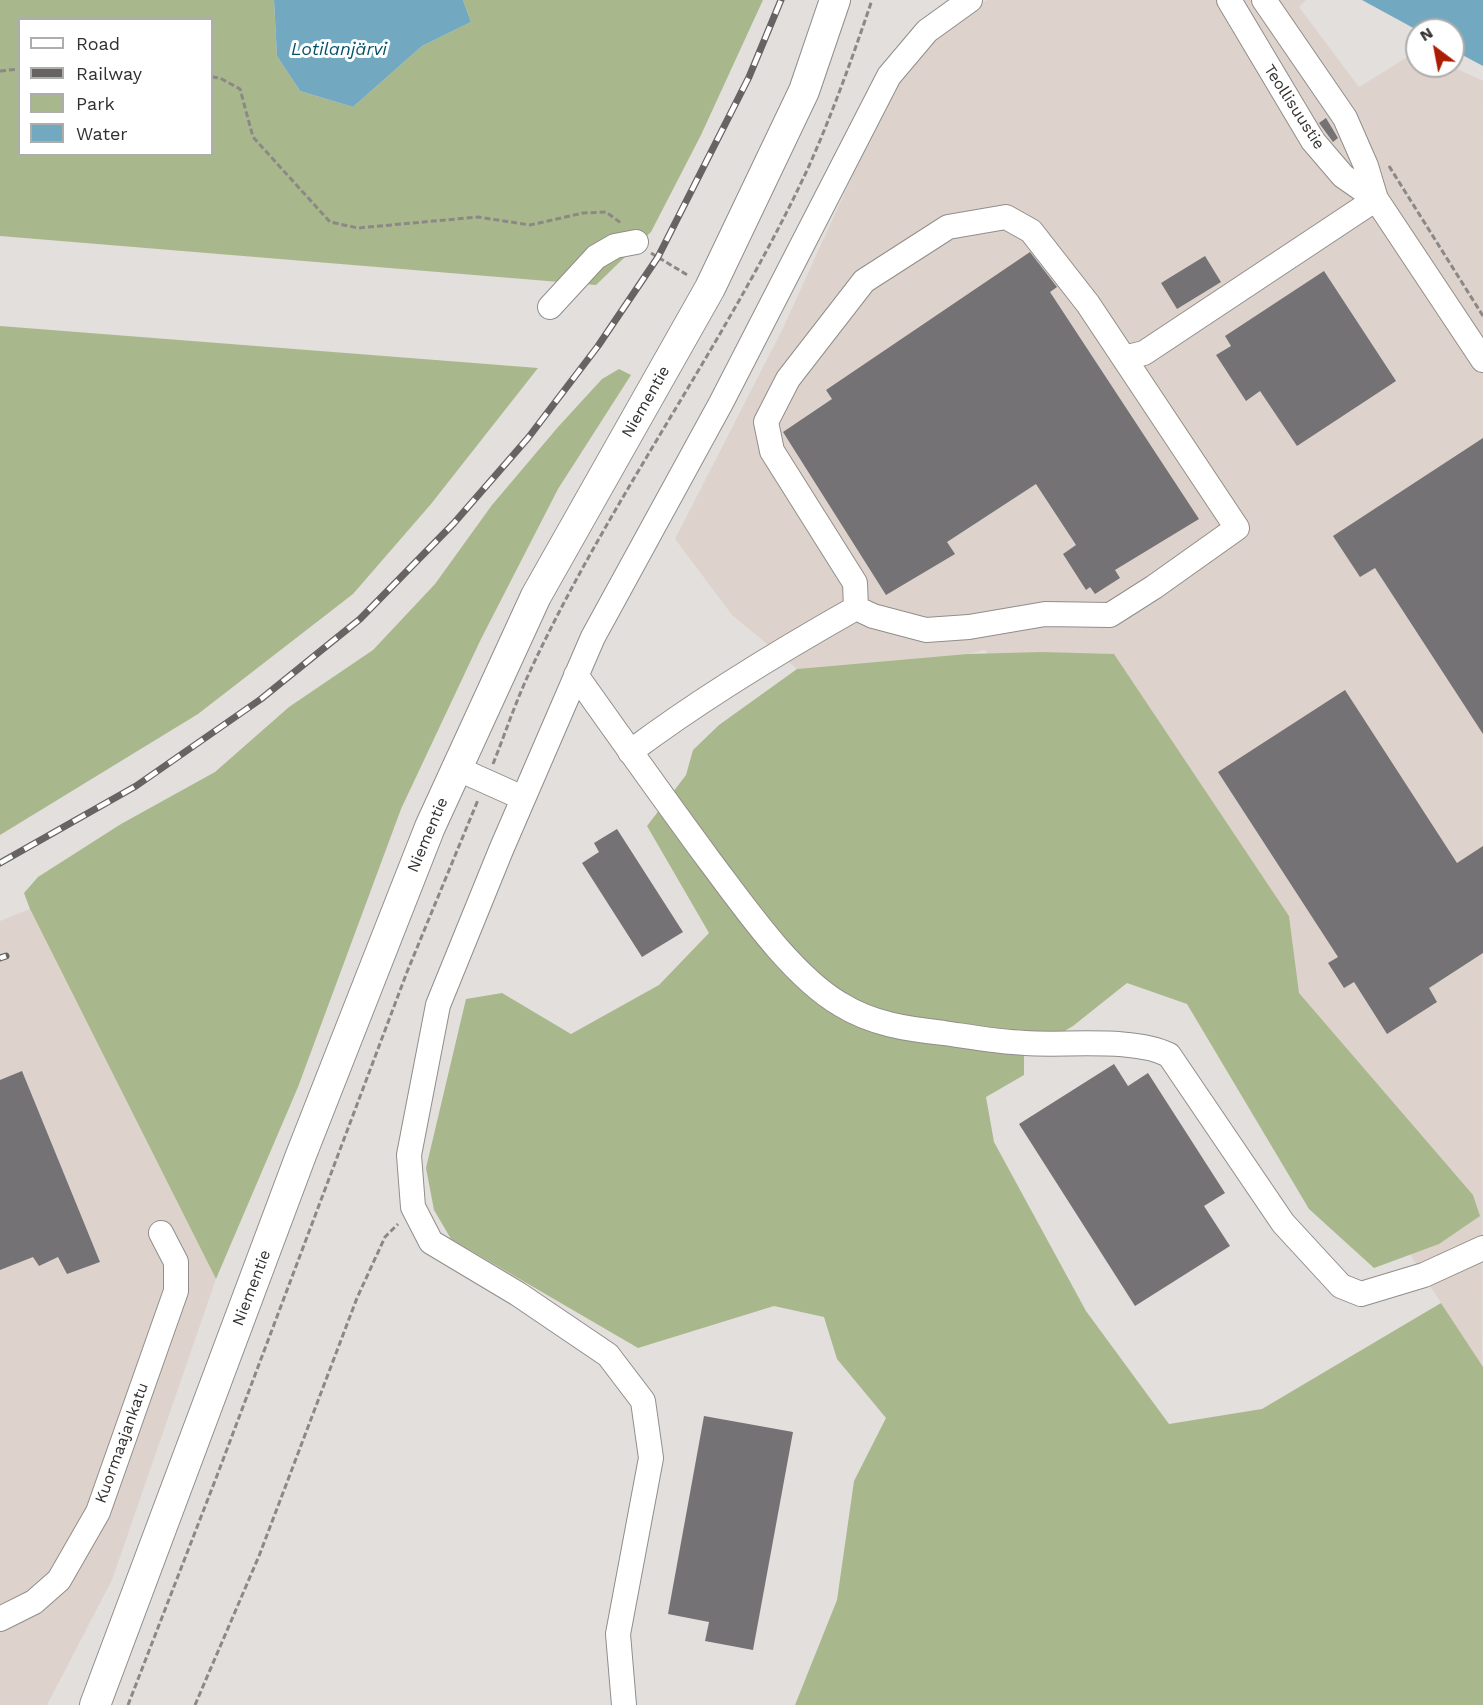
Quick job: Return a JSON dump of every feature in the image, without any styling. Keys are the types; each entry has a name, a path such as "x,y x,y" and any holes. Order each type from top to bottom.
{"main road":[{"name":"Niementie","path":"95,1705 306,1144 430,827 536,596 710,288 804,91 835,0"}],"street":[{"path":"624,1705 618,1634 651,1458 643,1401 608,1355 518,1294 431,1242 413,1207 409,1155 438,1005 523,798 593,637 721,403 889,76 927,31 970,0"},
{"name":"Teollisuustie","path":"1229,0 1313,141 1343,177 1376,199"},
{"name":"Teollisuustie","path":"1264,0 1345,118 1366,166 1376,199 1483,360"},
{"path":"1124,358 1144,353 1376,199"},
{"path":"1006,217 1031,231 1088,303 1237,528 1110,615 1045,614 969,627 926,630 873,616 855,608 855,583 772,451 766,422 788,379 864,281 948,227 1006,217"},
{"path":"550,306 596,257 615,246 636,242"},
{"path":"630,752 680,715 770,657 855,608"},
{"path":"576,675 630,752 768,936 812,983 839,1004 869,1019 899,1028 1025,1043 1109,1044 1158,1049 1169,1055 1283,1223 1341,1286 1361,1294 1424,1275 1483,1248"},
{"path":"456,768 523,798"},
{"name":"Kuormaajankatu","path":"0,1619 34,1602 59,1580 98,1512 176,1291 176,1263 161,1233"}],"path":[{"path":"0,71 18,69"},
{"path":"213,77 220,78 240,89 253,137 330,222 358,228 478,217 530,225 583,213 606,212 620,223 636,242 738,303"},
{"path":"1385,159 1483,316"},
{"path":"195,1705 259,1556 357,1298 385,1238 413,1207"}],"shaded area":[{"path":"987,0 1306,0 1299,7 1359,87 1405,58 1405,78 1465,78 1465,73 1483,81 1482,1368 1363,1180 1006,684 985,650 967,654 797,669 732,615 675,539 783,328 896,80 944,20"},
{"path":"30,909 216,1279 112,1580 47,1705 0,1705 0,921"}],"green space":[{"path":"0,0 274,0 277,56 300,91 353,107 422,46 471,22 463,0 763,0 701,135 651,232 596,285 0,236"},
{"path":"0,326 538,368 431,504 353,594 198,714 0,835"},
{"path":"619,369 631,375 558,489 481,639 401,809 298,1087 216,1279 24,893 38,877 121,824 215,772 289,707 373,650 435,584 492,505 558,427 602,379"},
{"path":"1042,652 1114,654 1289,916 1299,993 1473,1195 1480,1216 1439,1244 1374,1268 1309,1209 1187,1004 1127,983 1073,1026 1024,1055 1024,1075 986,1097 994,1142 1086,1311 1169,1424 1262,1409 1441,1303 1483,1367 1483,1705 795,1705 837,1600 854,1481 886,1418 837,1359 824,1317 774,1306 638,1348 451,1239 434,1210 426,1168 466,999 502,993 571,1034 659,985 709,933 647,826 686,775 693,750 719,725 797,669 967,654"}],"water":[{"name":"Lotilanjärvi","path":"274,0 463,0 471,22 422,46 353,107 300,91 277,56"},
{"path":"1362,0 1483,0 1483,66 1465,56 1465,18 1405,18 1405,23"}],"building":[{"path":"1326,118 1338,138 1333,142 1319,123"},
{"path":"1030,252 1057,287 1050,292 1199,519 1115,570 1120,578 1095,594 1090,587 1086,590 1063,554 1076,545 1036,484 947,542 955,554 886,595 783,432 832,399 826,390"},
{"path":"1205,256 1221,282 1177,309 1161,283"},
{"path":"1324,271 1396,381 1297,446 1260,391 1246,401 1216,355 1231,346 1225,336"},
{"path":"1483,438 1483,734 1375,568 1360,577 1333,536"},
{"path":"1345,690 1457,863 1483,846 1483,953 1429,988 1437,1002 1387,1034 1354,982 1344,988 1328,963 1338,957 1218,772"},
{"path":"617,829 683,932 642,957 582,863 599,852 594,843"},
{"path":"1114,1064 1128,1086 1148,1073 1225,1193 1204,1206 1230,1246 1135,1306 1019,1124"},
{"path":"22,1071 100,1262 67,1274 58,1257 39,1266 33,1257 0,1270 0,1080"},
{"path":"704,1416 793,1432 753,1650 705,1641 709,1622 668,1614"}],"railway":[{"path":"0,863 136,786 261,699 360,619 454,523 528,438 598,346 658,257 749,77 781,0"},
{"path":"0,958 6,956"}]}
